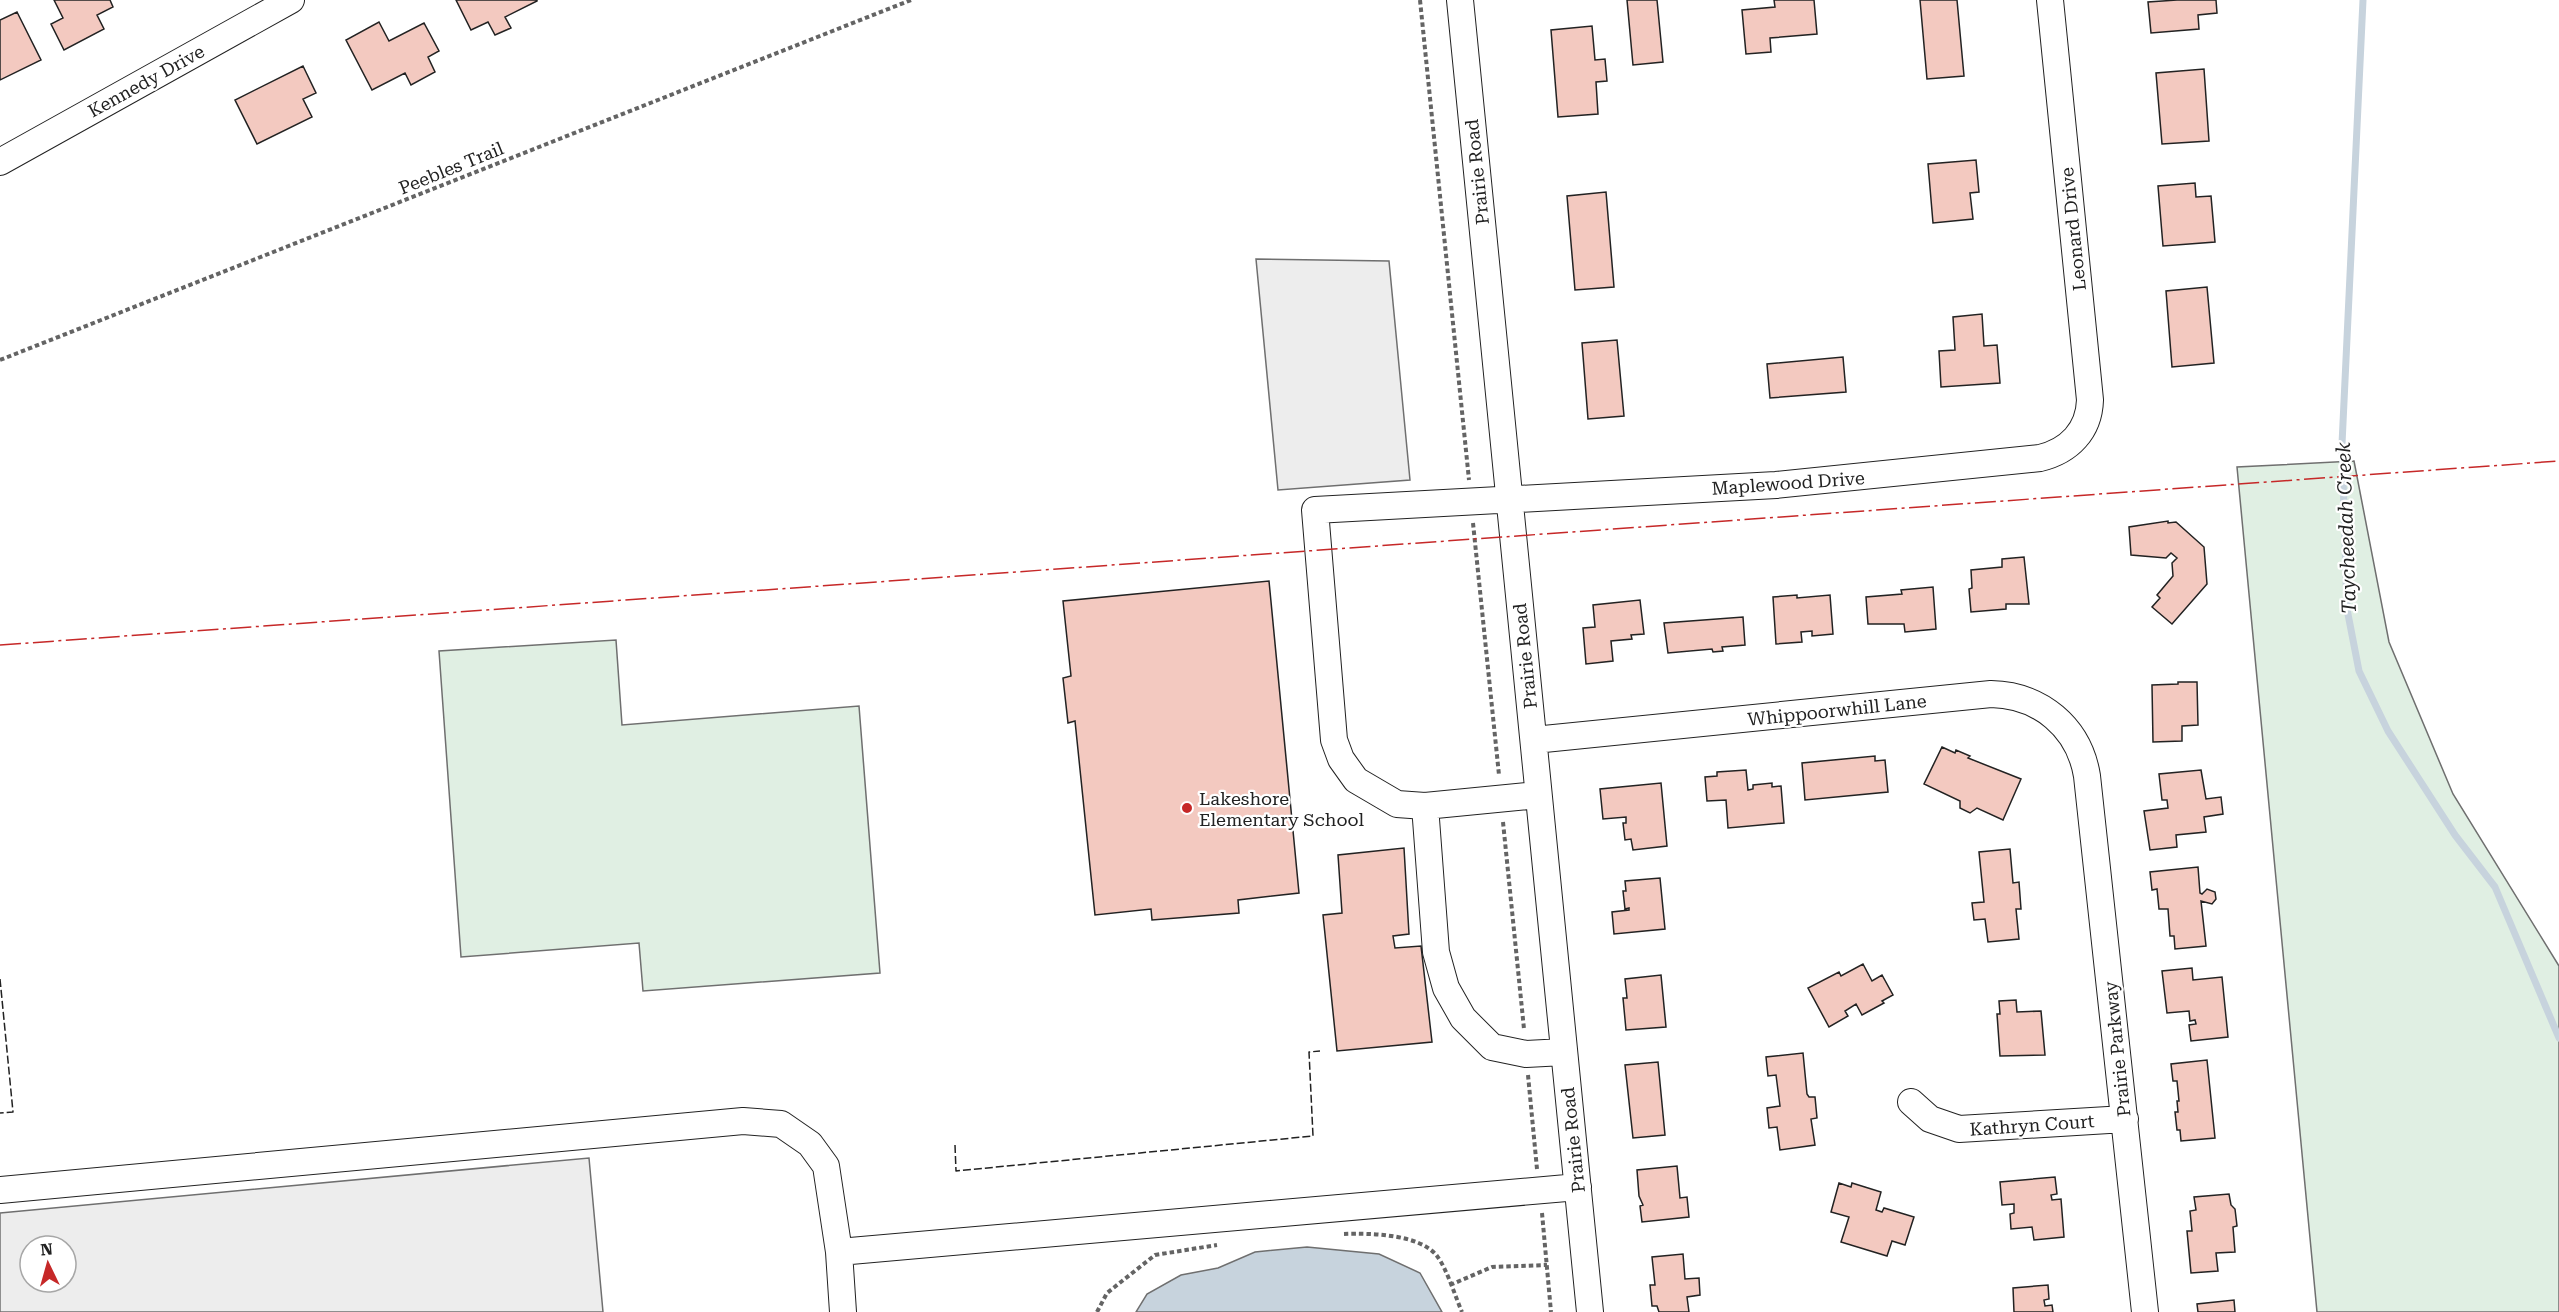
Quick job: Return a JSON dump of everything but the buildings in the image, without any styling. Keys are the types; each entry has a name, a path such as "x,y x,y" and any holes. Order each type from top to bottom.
{"street":[{"name":"Kennedy Drive","path":"0,162 291,0"},
{"name":"Prairie Road","path":"1460,0 1590,1312"},
{"name":"Leonard Drive","path":"2050,0 2090,400 2089,414 2082,431 2064,448"},
{"name":"Maplewood Drive","path":"1425,806 1397,804 1356,780 1341,759 1334,740 1315,510 1471,500 1684,491 1857,478 2040,458 2064,448"},
{"name":"Whippoorwhill Lane","path":"1534,740 2004,694 2041,706 2061,723 2073,738 2082,756 2088,787"},
{"name":"Prairie Parkway","path":"2088,787 2145,1312"},
{"path":"1538,795 1425,806 1436,952 1446,988 1463,1018 1492,1047 1526,1054 1564,1052"},
{"name":"Kathryn Court","path":"1911,1102 1936,1122 1959,1129 2125,1119"},
{"path":"0,1190 743,1121 781,1124 810,1144 826,1166 839,1252 843,1312"},
{"path":"839,1252 1578,1187"}],"path":[{"name":"Peebles Trail","path":"0,360 911,0"},
{"path":"1420,0 1551,1312"},
{"path":"1334,1234 1391,1236 1423,1245 1437,1257 1462,1312"},
{"path":"1097,1312 1107,1293 1155,1255 1220,1244"},
{"path":"1450,1285 1492,1267 1547,1264"}],"green space":[{"path":"2354,461 2389,642 2453,794 2559,966 2559,1312 2317,1312 2237,467"},
{"path":"616,640 622,725 859,706 880,973 643,991 639,943 461,957 439,651"}],"shaded area":[{"path":"1256,259 1389,261 1410,480 1278,490"},
{"path":"589,1158 603,1312 0,1312 0,1213"},
{"path":"1307,1247 1379,1254 1420,1273 1442,1312 1136,1312 1147,1294 1181,1275 1218,1268 1255,1252"}],"waterway":[{"name":"Taycheedah Creek","path":"2363,0 2342,444 2347,609 2359,671 2388,731 2455,835 2495,887 2559,1038"}],"fence":[{"path":"0,979 13,1112 0,1113"},
{"path":"955,1145 956,1171 1313,1136 1309,1052 1320,1051"}],"power":[{"path":"0,645 2559,461"}],"place":[{"name":"Lakeshore Elementary School","path":"1187,808"}]}
